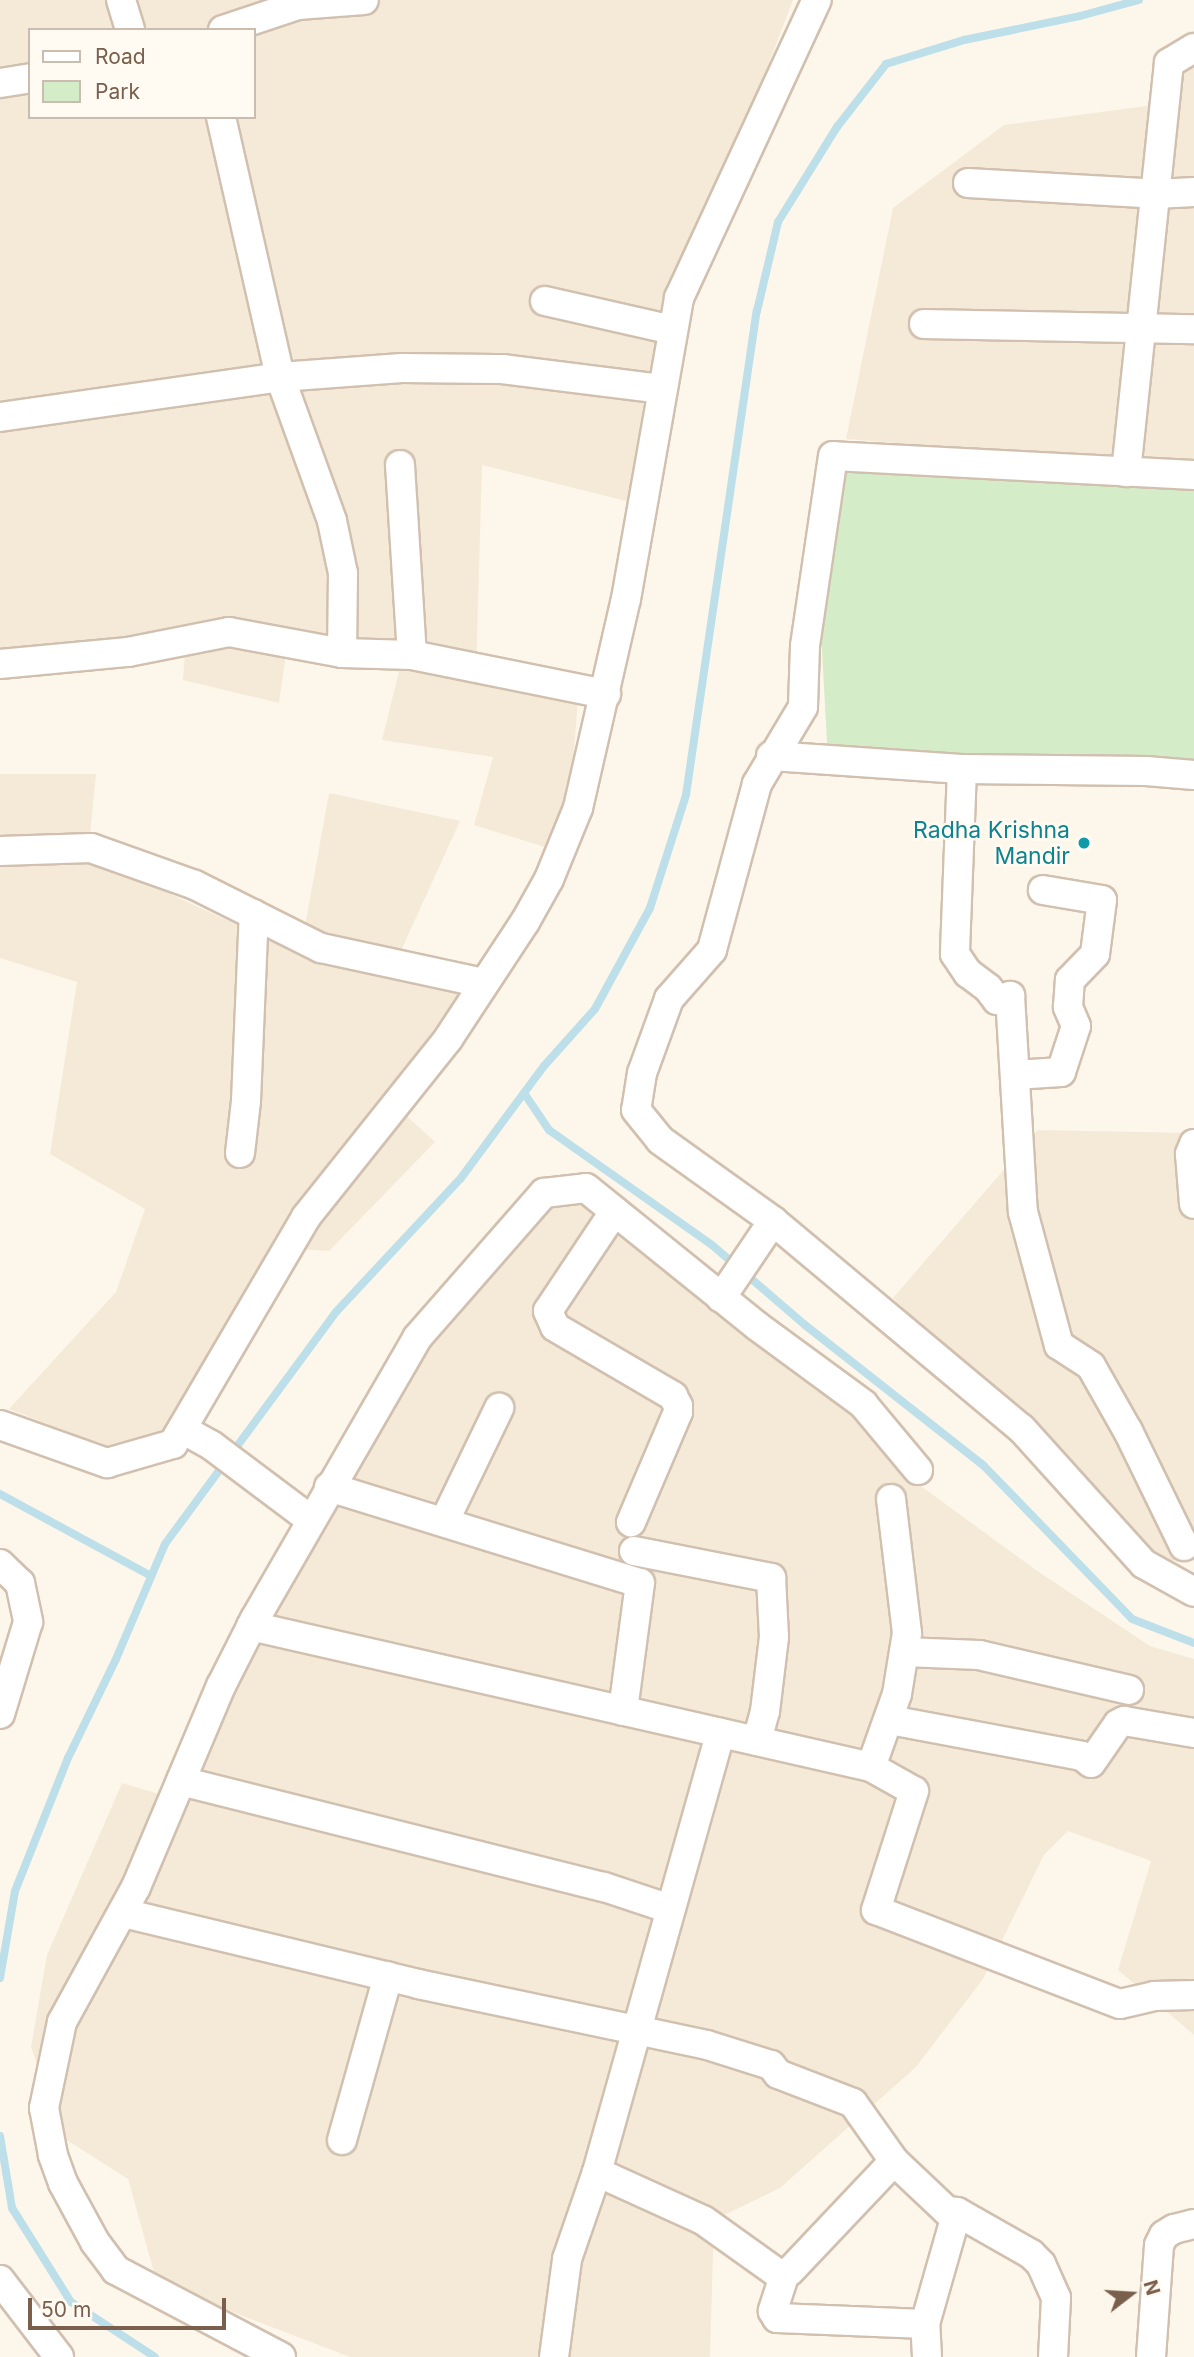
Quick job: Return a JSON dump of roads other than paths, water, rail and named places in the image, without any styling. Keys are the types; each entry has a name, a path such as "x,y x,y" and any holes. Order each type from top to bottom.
{"street":[{"path":"121,0 129,28"},
{"path":"229,28 298,5 364,0"},
{"path":"0,1425 107,1462 173,1444 306,1217 448,1039 525,922 554,868 578,808 606,694 679,298 817,0"},
{"path":"1126,472 1170,63 1194,48"},
{"path":"0,83 28,78"},
{"path":"221,119 281,377 332,521 344,573 342,653"},
{"path":"968,183 1156,194 1194,192"},
{"path":"545,301 673,330"},
{"path":"924,324 1194,328"},
{"path":"0,417 281,377 402,368 502,369 663,388"},
{"path":"1194,475 833,456 821,554 804,646 803,707 771,756 757,784 712,950 668,999 642,1073 636,1110 660,1140 773,1221 1021,1428 1144,1564 1194,1592"},
{"path":"400,465 412,656"},
{"path":"0,664 128,652 229,632 342,653 412,656 606,694"},
{"path":"771,756 962,769 1146,771 1194,775"},
{"path":"962,769 955,954 968,973 997,1000 1010,996 1023,1212 1059,1345 1091,1366 1189,1543 1144,1564"},
{"path":"0,851 91,848 195,885 321,948 483,983"},
{"path":"1014,1075 1061,1072 1076,1026 1068,1007 1070,980 1095,954 1102,900 1043,890"},
{"path":"240,1153 246,1101 254,914"},
{"path":"1194,1144 1190,1154 1194,1204"},
{"path":"281,2357 116,2270 95,2242 63,2183 53,2155 44,2108 62,2022 123,1913 251,1626 417,1338 544,1193 586,1188 614,1212 727,1289 863,1404 918,1470"},
{"path":"614,1212 548,1311 550,1322 555,1327 677,1401 678,1412 631,1522"},
{"path":"727,1289 773,1221"},
{"path":"444,1522 499,1408"},
{"path":"183,1429 211,1445 311,1520"},
{"path":"329,1487 640,1584 623,1712"},
{"path":"871,1767 890,1720 907,1633 904,1588 891,1499"},
{"path":"634,1551 771,1578 774,1637 765,1711 757,1741"},
{"path":"0,1563 20,1583 28,1622 0,1714"},
{"path":"251,1626 871,1767 914,1791 876,1910 1120,2004 1154,1996 1194,1995"},
{"path":"904,1652 979,1655 1129,1690"},
{"path":"890,1720 1082,1756 1091,1763 1118,1724 1125,1721 1194,1733"},
{"path":"554,2357 567,2259 597,2172 635,2028 720,1733"},
{"path":"181,1781 604,1887 670,1909"},
{"path":"123,1913 388,1976 707,2045 771,2066 778,2074 853,2103 894,2161 947,2211 957,2212 1031,2254 1041,2264 1055,2298 1053,2357"},
{"path":"342,2140 388,1976"},
{"path":"597,2172 703,2220 777,2273 785,2273 790,2271 894,2161"},
{"path":"927,2357 925,2324 957,2212"},
{"path":"1151,2357 1159,2245 1164,2235 1194,2224"},
{"path":"785,2273 773,2311 777,2318 925,2324"},
{"path":"0,2280 53,2356"}],"waterway":[{"path":"0,1978 15,1891 68,1758 116,1659 165,1544 336,1312 461,1178 544,1066 595,1009 650,908 686,795 757,311 778,222 837,127 886,64 964,40 1080,16 1139,0"},
{"path":"524,1093 549,1130 712,1245 805,1325 983,1465 1132,1619 1194,1643"},
{"path":"0,1494 151,1576"},
{"path":"0,2136 12,2208 71,2302 155,2357"}],"place":[{"name":"Radha Krishna Mandir","path":"1084,843"}]}
